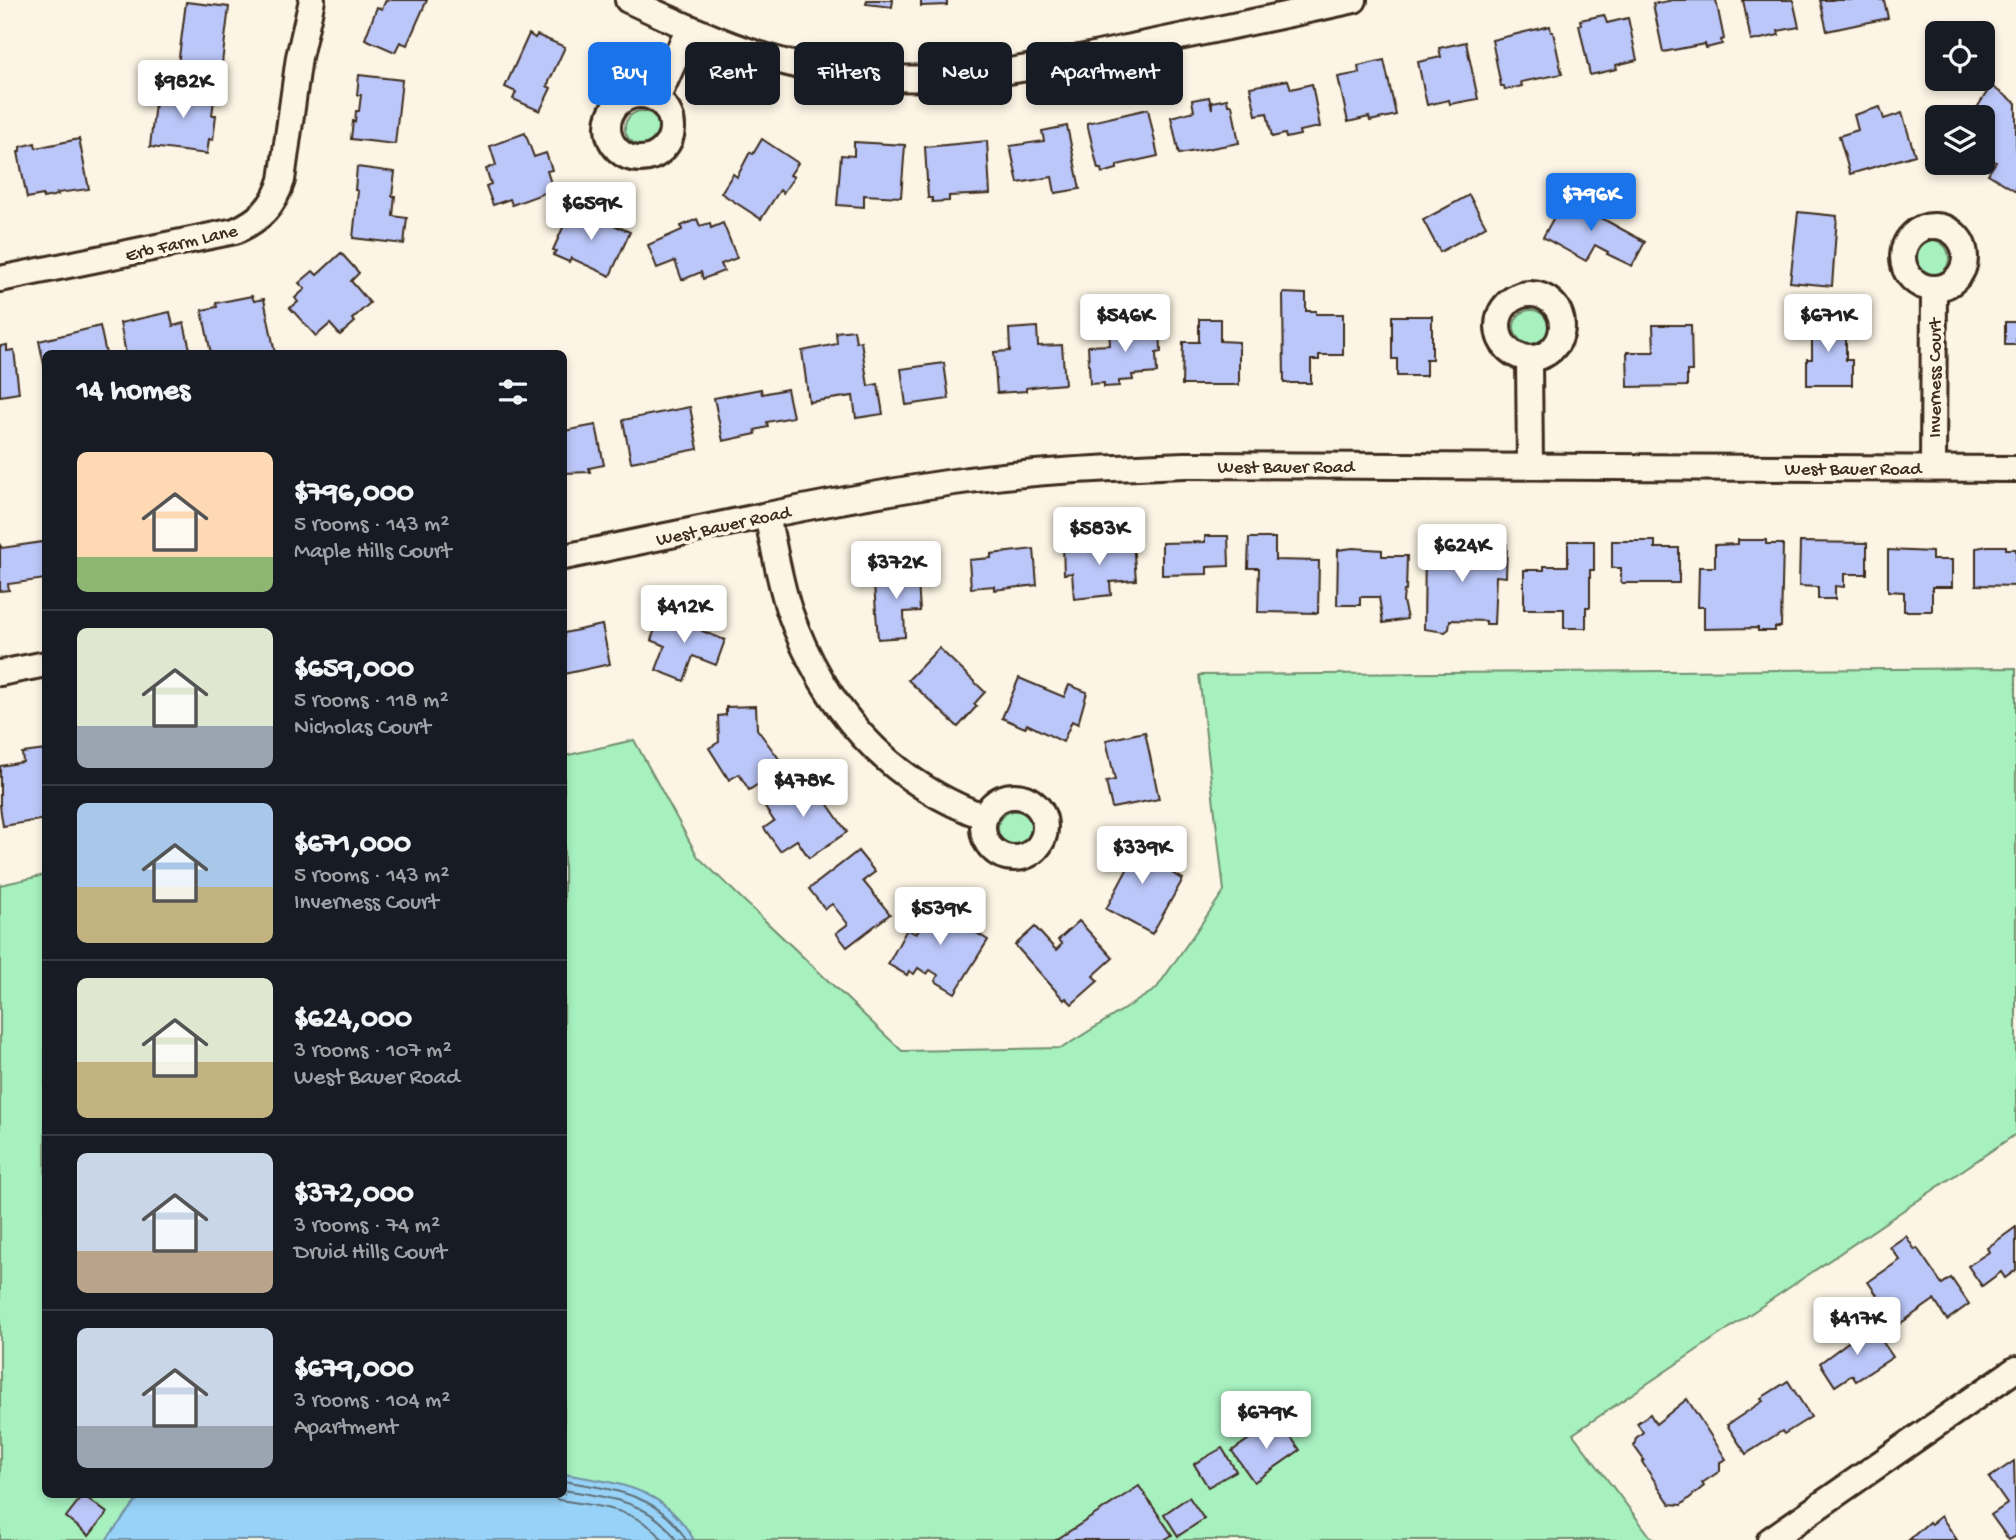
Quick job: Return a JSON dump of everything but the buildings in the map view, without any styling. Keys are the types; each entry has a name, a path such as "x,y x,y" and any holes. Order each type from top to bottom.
{"street":[{"name":"Erb Farm Lane","path":"0,279 235,231 254,222 270,208 278,195 282,180 299,57 312,0"},
{"path":"628,0 747,52 784,63 840,74 936,80 1012,72 1354,0"},
{"path":"671,68 689,28"},
{"name":"Inverness Court","path":"1933,468 1934,288"},
{"path":"1529,359 1530,466"},
{"name":"West Bauer Road","path":"567,556 767,515 956,482 1091,469 1186,465 2016,469"},
{"path":"767,515 788,607 800,639 836,705 871,746 908,778 941,800 985,817"},
{"path":"0,673 42,665"},
{"path":"1770,1540 2016,1369"}],"green space":[{"path":"642,111 654,116 659,128 654,140 642,145 630,140 625,128 630,116"},
{"path":"1931,240 1944,245 1949,258 1944,271 1931,276 1918,271 1913,258 1918,245"},
{"path":"1531,310 1543,315 1548,327 1543,339 1531,344 1519,339 1514,327 1519,315"},
{"path":"2016,668 2016,1134 1573,1434 1653,1540 0,1540 0,885 42,876 42,1498 567,1498 567,755 634,740 698,857 902,1051 1062,1048 1156,989 1224,891 1199,675"},
{"path":"1015,811 1027,816 1032,828 1027,840 1015,845 1003,840 998,828 1003,816"}],"water":[{"path":"567,1475 621,1485 654,1498 682,1522 694,1540 106,1540 139,1498 567,1498"}]}
